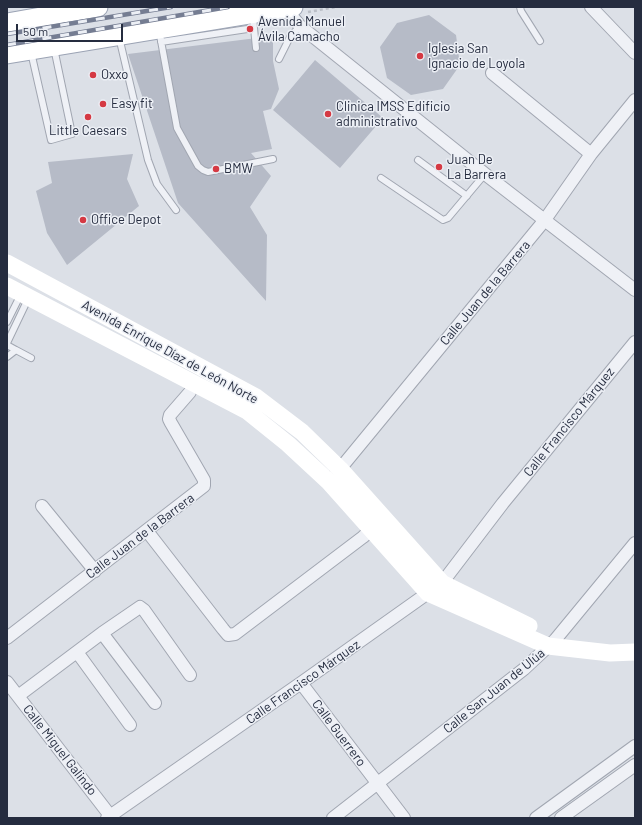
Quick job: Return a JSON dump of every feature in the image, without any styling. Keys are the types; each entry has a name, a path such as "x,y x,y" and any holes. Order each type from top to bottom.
{"main road":[{"path":"7,23 98,7"},
{"path":"7,54 118,36 160,35 253,21 291,8"},
{"name":"Avenida Enrique Díaz de León Norte","path":"7,263 256,397 302,432 340,469 442,583 530,626 555,645"},
{"name":"Avenida Enrique Díaz de León Norte","path":"19,293 247,411 288,444 329,482 428,593 555,645 610,653 635,652"}],"street":[{"path":"592,7 635,53"},
{"path":"291,8 291,15 300,26 544,221 635,290"},
{"path":"492,73 591,154"},
{"name":"Calle Juan de la Barrera","path":"329,482 544,221 591,154 635,100"},
{"name":"Calle Francisco Márquez","path":"110,817 442,583 503,502 635,342"},
{"name":"Calle Juan de la Barrera","path":"7,638 204,486 204,480 169,419 170,415 190,392"},
{"path":"42,506 95,571"},
{"path":"147,531 228,635 235,634 371,530 384,518"},
{"name":"Calle San Juan de Ulúa","path":"332,818 555,645 635,543"},
{"path":"18,696 102,633 140,607 144,610 190,675"},
{"path":"102,633 155,703"},
{"path":"77,652 130,725"},
{"name":"Calle Miguel Galindo","path":"7,682 110,817"},
{"name":"Calle Guerrero","path":"301,683 404,818"},
{"path":"536,818 635,746"},
{"path":"561,818 635,765"}],"lane":[{"path":"520,7 540,41"},
{"path":"253,21 256,48"},
{"path":"279,59 290,37 300,26"},
{"path":"160,35 177,128 198,166 208,172 273,160"},
{"path":"118,36 148,160 157,184 176,210"},
{"path":"30,50 51,140 72,134 53,46"},
{"path":"418,160 467,196"},
{"path":"381,178 443,220 448,218 485,174"},
{"path":"7,322 19,293"},
{"path":"19,293 7,344 31,358"},
{"path":"7,357 16,350"}],"building":[{"name":"Iglesia San Ignacio de Loyola","path":"429,15 456,35 460,65 443,89 411,95 387,78 380,47 397,23"},
{"name":"BMW","path":"273,36 273,61 279,89 271,109 263,111 272,149 251,153 271,176 250,207 267,235 266,301 178,203 128,54"},
{"name":"Clinica IMSS Edificio administrativo","path":"315,60 383,118 340,168 273,110"},
{"name":"Office Depot","path":"133,154 127,179 139,206 67,265 47,233 36,191 52,183 48,162"}],"railway":[{"path":"7,34 171,7"},
{"path":"7,45 228,7"}],"place":[{"name":"Avenida Manuel Ávila Camacho","path":"250,29"},
{"name":"Iglesia San Ignacio de Loyola","path":"420,56"},
{"name":"Oxxo","path":"93,75"},
{"name":"Easy fit","path":"103,104"},
{"name":"Clinica IMSS Edificio administrativo","path":"328,114"},
{"name":"Little Caesars","path":"88,117"},
{"name":"Juan De La Barrera","path":"439,167"},
{"name":"BMW","path":"216,169"},
{"name":"Office Depot","path":"83,220"}]}
